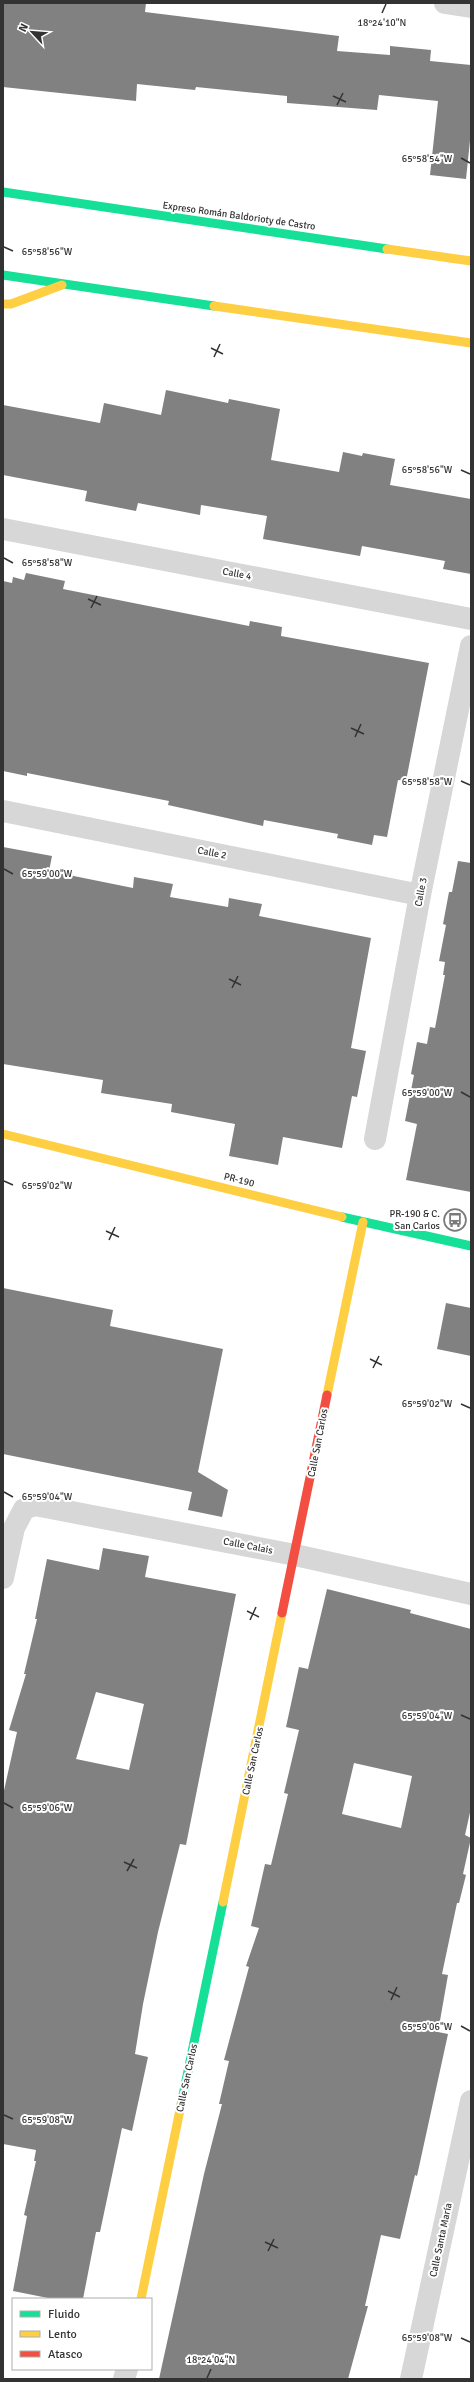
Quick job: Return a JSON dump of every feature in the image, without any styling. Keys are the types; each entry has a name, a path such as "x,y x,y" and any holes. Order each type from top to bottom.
{"main road":[{"name":"Expreso Román Baldorioty de Castro","path":"3,192 471,261"},
{"path":"3,275 471,343"},
{"path":"3,304 11,304 64,284"},
{"name":"PR-190","path":"3,1134 362,1222 471,1246"},
{"name":"Calle San Carlos","path":"141,2298 295,1555 362,1222"}],"street":[{"path":"444,3 471,7"},
{"name":"Calle 4","path":"3,529 471,620"},
{"name":"Calle 3","path":"375,1139 420,895 471,646"},
{"name":"Calle 2","path":"3,811 420,895"},
{"name":"Calle Calais","path":"3,1578 14,1528 24,1509 35,1505 295,1555 471,1594"},
{"name":"Calle Santa María","path":"412,2379 471,2101"}],"building":[{"path":"3,3 146,3 145,12 339,36 337,51 390,55 390,46 431,50 430,61 471,65 471,131 466,179 430,175 438,101 379,95 377,110 287,103 287,96 196,87 195,90 137,84 136,101 3,87"},
{"path":"166,390 228,403 229,399 280,409 271,460 339,472 343,452 362,456 363,453 395,459 390,485 471,499 471,574 443,569 445,561 362,546 360,556 263,539 267,516 201,505 200,515 138,503 136,511 85,501 87,491 3,475 3,405 100,423 104,403 161,415"},
{"path":"26,573 65,581 63,589 249,626 250,621 282,627 281,636 429,663 406,781 398,780 387,837 374,835 372,845 337,838 338,834 264,820 263,826 168,805 169,801 27,773 27,776 3,771 3,581 12,583 13,577 24,580"},
{"path":"3,847 52,856 49,871 133,888 134,877 173,884 170,897 228,907 229,898 262,904 259,916 371,938 351,1048 366,1051 357,1097 352,1096 342,1148 283,1137 278,1165 229,1156 235,1124 171,1112 172,1104 101,1093 103,1080 3,1064"},
{"path":"458,861 471,863 471,1192 406,1180 417,1124 405,1121 414,1075 411,1074 417,1042 427,1044 430,1027 435,1028 445,975 443,975 445,962 439,961 446,925 443,924 449,892 452,892"},
{"path":"3,1288 113,1310 110,1326 223,1349 198,1472 228,1490 222,1517 188,1510 192,1492 3,1454"},
{"path":"446,1303 471,1308 471,1356 437,1349"},
{"path":"103,1548 149,1556 145,1577 236,1594 186,1845 180,1844 158,1932 143,2004 135,2054 148,2057 132,2131 122,2128 100,2232 96,2232 83,2298 48,2298 13,2291 27,2216 24,2215 36,2161 34,2161 36,2150 3,2144 3,1795 17,1732 9,1730 26,1674 24,1674 37,1619 35,1619 47,1559 99,1570","holes":["96,1692 144,1704 129,1770 76,1759"]},
{"path":"327,1589 411,1610 410,1613 471,1629 471,1808 465,1835 471,1838 463,1874 466,1875 459,1903 457,1903 442,1974 448,1975 438,2032 448,2034 417,2176 415,2175 400,2239 381,2235 365,2306 368,2306 348,2379 159,2379 204,2174 222,2104 219,2104 229,2061 224,2060 249,1967 246,1966 259,1928 251,1926 265,1864 271,1865 288,1794 284,1793 299,1730 286,1727 299,1667 308,1669","holes":["354,1763 412,1776 401,1828 342,1814"]}],"traffic: fast":[{"path":"3,192 387,249"},
{"path":"3,275 214,306"},
{"path":"342,1217 471,1246"},
{"path":"181,2105 223,1902"}],"traffic: slow":[{"path":"387,249 471,261"},
{"path":"3,304 11,304 62,285"},
{"path":"214,306 471,343"},
{"path":"3,1134 342,1217"},
{"path":"327,1395 363,1222"},
{"path":"223,1902 282,1613"},
{"path":"141,2298 181,2105"}],"traffic: jam":[{"path":"282,1613 327,1395"}],"place":[{"name":"PR-190 & C. San Carlos","path":"455,1220"}]}
